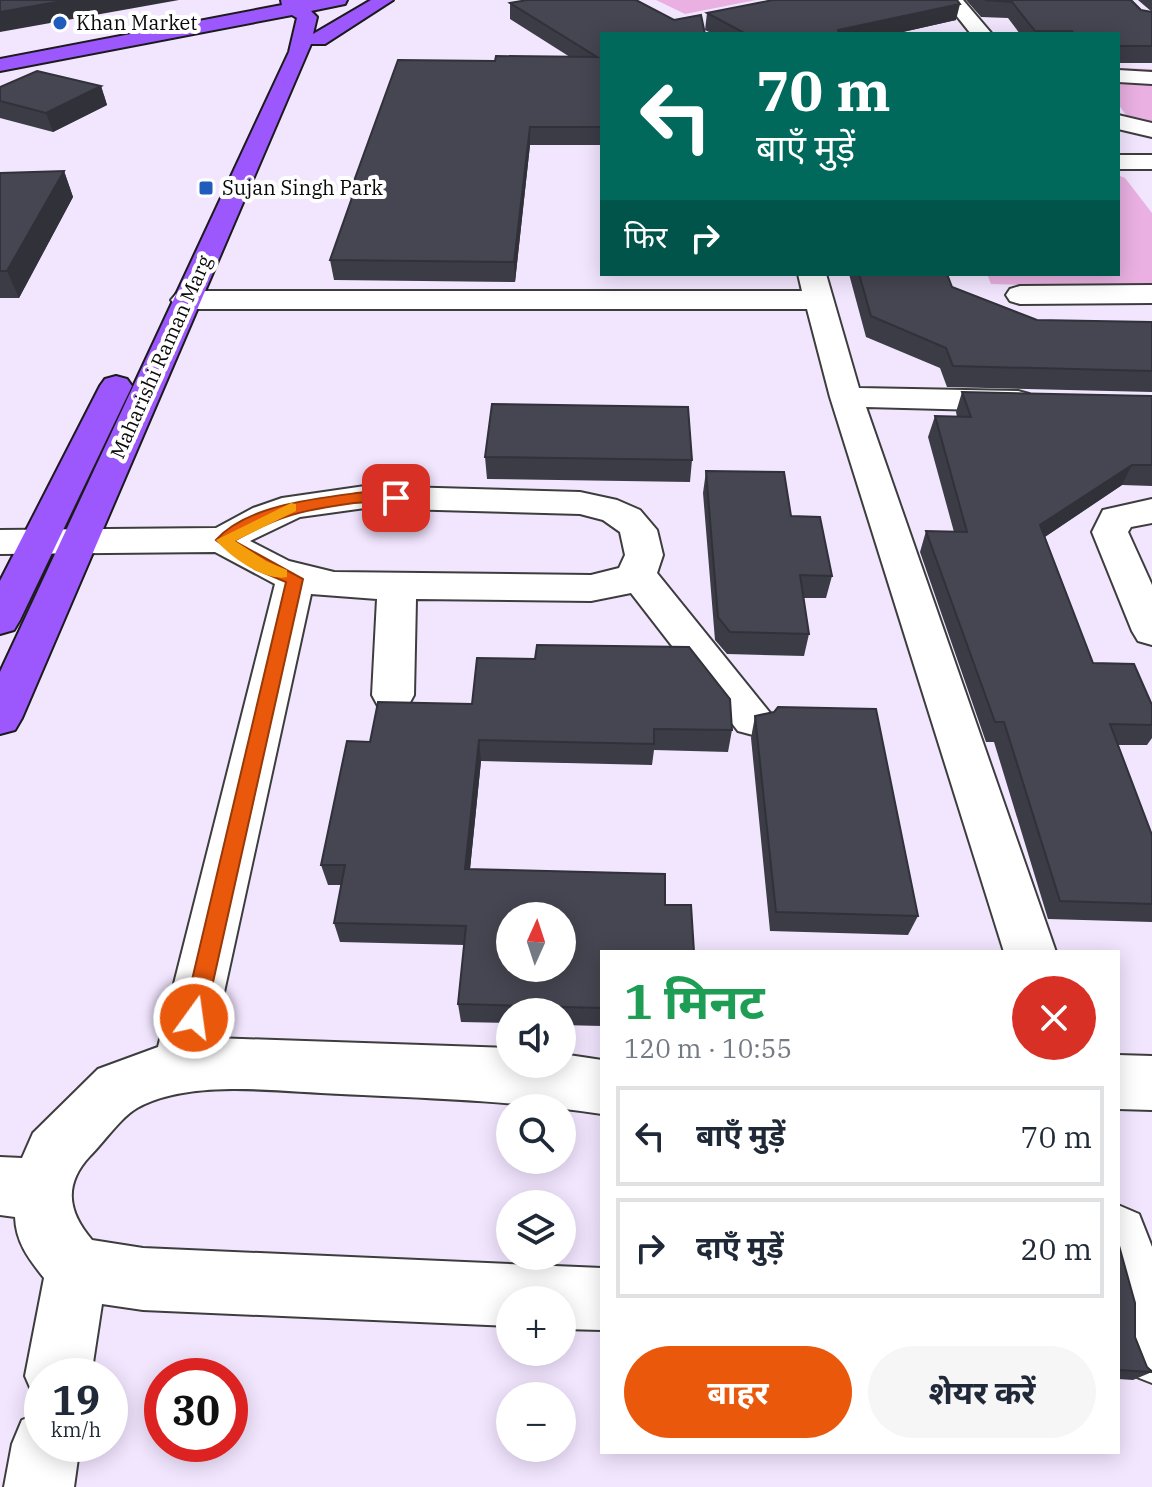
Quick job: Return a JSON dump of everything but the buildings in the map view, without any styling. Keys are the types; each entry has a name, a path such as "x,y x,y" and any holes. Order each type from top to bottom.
{"main road":[{"path":"0,56 338,0"},
{"path":"299,52 384,0"},
{"path":"0,65 286,8"},
{"name":"Maharishi Raman Marg","path":"0,718 299,52 308,23 286,8"},
{"name":"Maharishi Raman Marg","path":"0,620 233,150 290,23 286,8"}],"street":[{"path":"953,0 978,32"},
{"path":"1120,76 1152,78"},
{"path":"1120,122 1152,130"},
{"path":"1134,162 1152,188"},
{"path":"186,300 816,287 846,397 1029,950"},
{"path":"1020,295 1152,294"},
{"path":"846,397 1045,402"},
{"path":"0,542 223,540 266,516 326,500 365,497 580,503 611,510 629,519 643,534 644,559 636,573 614,584 591,588 334,585 295,579 260,565 223,540"},
{"path":"1152,511 1116,518 1110,532 1152,631"},
{"path":"636,573 753,719"},
{"path":"181,1066 295,579"},
{"path":"393,695 397,586"},
{"path":"600,1087 523,1075 247,1064 181,1066 118,1088 21,1188 46,1233 76,1269 143,1279 600,1299"},
{"path":"1120,1082 1152,1083"},
{"path":"1120,1242 1152,1351"},
{"path":"61,1358 76,1269"},
{"path":"39,1487 43,1462"}],"shaded area":[{"path":"656,0 756,0 685,14"},
{"path":"1120,68 1152,69 1152,123 1129,119 1120,107"},
{"path":"1120,176 1152,213 1152,289 991,284 988,276 1120,276"}],"slow traffic":[{"path":"281,574 260,565 223,540 266,516 291,508"}],"place":[{"name":"Khan Market","path":"60,23"},
{"name":"Sujan Singh Park","path":"206,188"}],"route":[{"path":"194,1018 295,579 260,565 223,540 266,516 295,506 326,500 396,498"}]}
